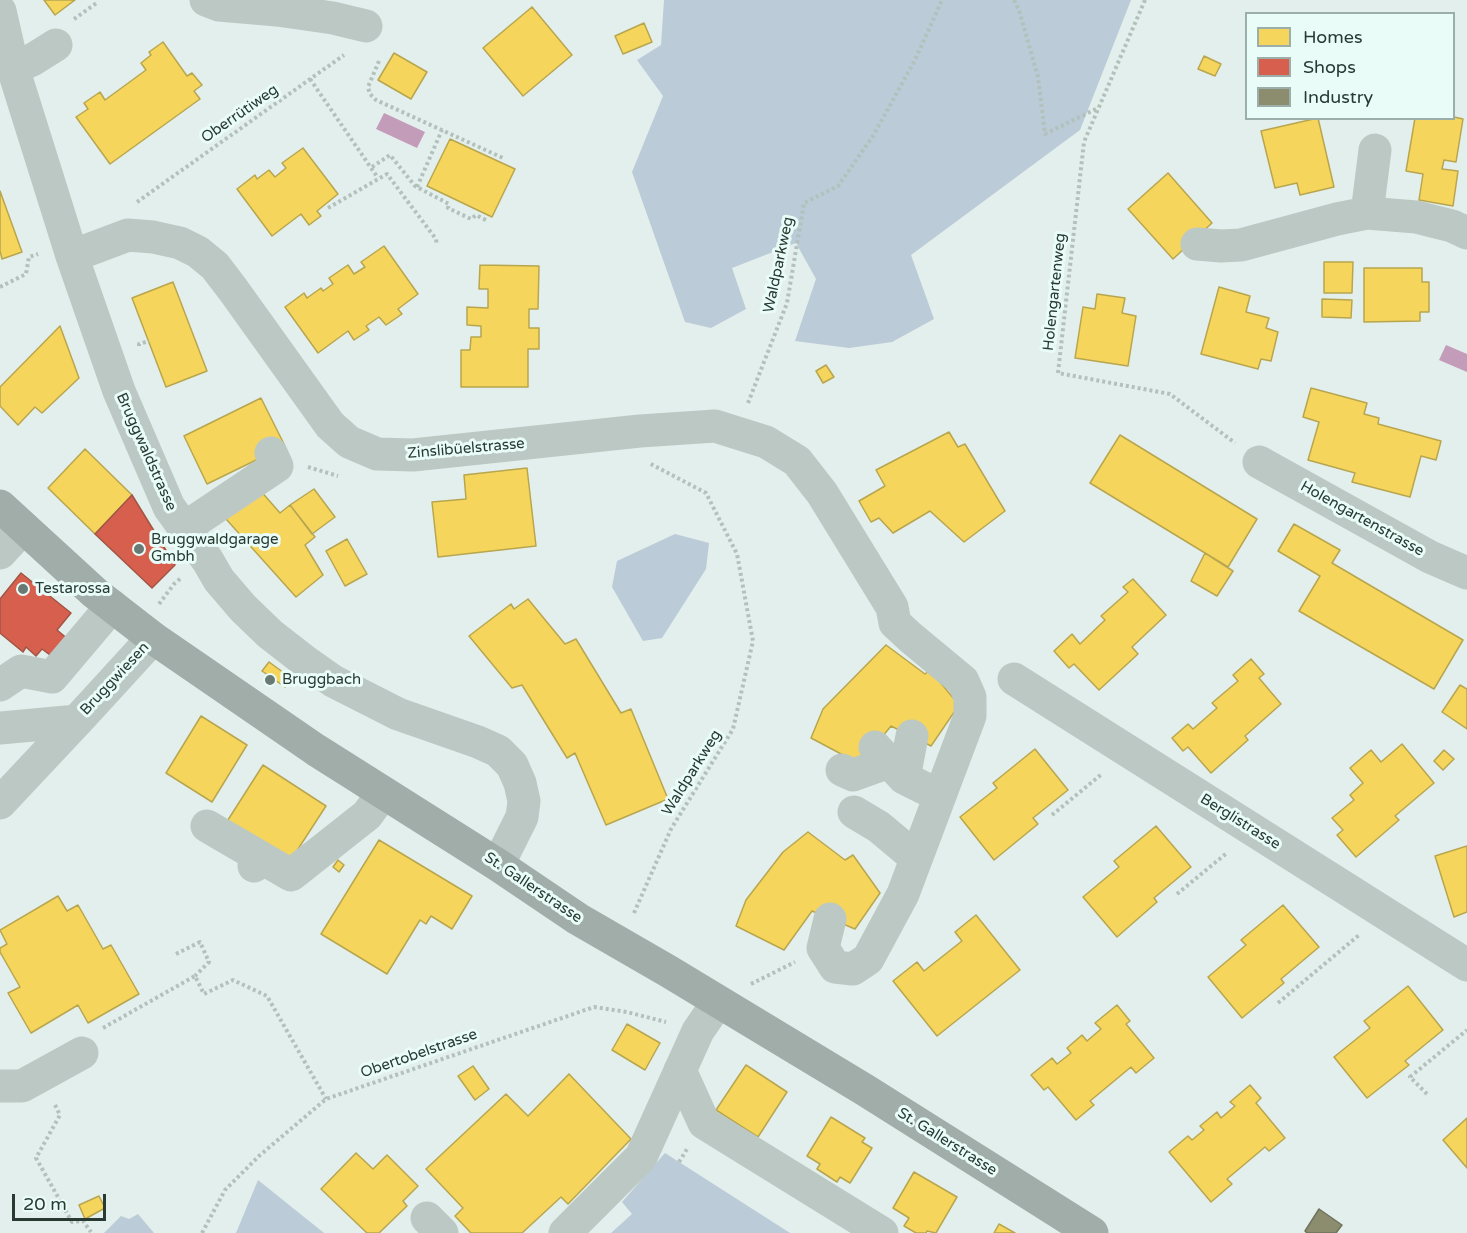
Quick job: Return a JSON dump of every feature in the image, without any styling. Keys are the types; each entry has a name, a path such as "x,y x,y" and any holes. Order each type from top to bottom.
{"main road":[{"name":"St. Gallerstrasse","path":"11,517 112,606 155,622 240,699 498,865 568,913 731,994 865,1090 1092,1233"}],"street":[{"path":"206,0 219,5 333,18 359,37"},
{"name":"Bruggwaldstrasse","path":"0,11 13,68 72,256 131,423 168,507 208,561 219,580 243,608 270,634 306,662 333,681 398,714 498,751 512,765 520,783 524,801 522,818 498,865"},
{"path":"13,68 32,60 56,45"},
{"path":"1367,213 1376,150"},
{"path":"1197,244 1221,246 1241,244 1367,213 1416,217 1452,226 1467,233"},
{"name":"Zinslibüelstrasse","path":"72,256 128,235 153,237 180,243 198,252 215,266 330,425 349,442 377,454 413,455 640,431 715,426 766,442 797,461 822,493 892,607 895,623 963,681 970,697 970,716 903,894 867,959 853,969 835,968 827,934"},
{"path":"183,529 225,487 277,466 271,453"},
{"name":"Holengartenstrasse","path":"1259,462 1430,557 1467,573"},
{"path":"0,553 11,517"},
{"path":"0,686 21,671 52,677 112,606"},
{"name":"Bruggwiesen","path":"0,803 77,721 155,622"},
{"name":"Berglistrasse","path":"1014,679 1467,965"},
{"name":"Bruggwiesen","path":"0,728 77,721"},
{"path":"842,770 853,775 889,762 912,736"},
{"path":"889,762 940,796"},
{"path":"207,825 257,862 291,875 367,815 383,793"},
{"path":"854,812 879,827 916,858"},
{"path":"565,1233 641,1157 698,1031 731,994"},
{"path":"0,1086 22,1086 82,1053"},
{"path":"680,1070 704,1123 882,1233"}],"path":[{"name":"Waldparkweg","path":"737,432 787,303 804,203 838,186 873,136 915,60 942,0"},
{"path":"1014,0 1038,77 1045,134 1096,109"},
{"name":"Holengartenweg","path":"1145,0 1084,141 1058,373 1170,394 1259,462"},
{"name":"Oberrütiweg","path":"141,199 310,79 359,37"},
{"path":"380,61 368,87 370,94 382,104 503,158"},
{"path":"310,79 378,178"},
{"path":"417,187 442,130"},
{"path":"372,167 390,155 417,187 449,204 448,208 471,219 476,215 486,220"},
{"path":"328,208 387,174 436,239 437,245"},
{"path":"0,287 27,274 28,257"},
{"name":"Waldparkweg","path":"633,917 671,829 734,729 753,641 737,554 706,493 645,461 640,431"},
{"path":"155,622 174,584"},
{"path":"1052,815 1129,752"},
{"path":"1177,894 1253,830"},
{"path":"1278,1003 1385,914"},
{"path":"731,994 827,934"},
{"path":"82,1053 95,1033 195,976 209,962 200,942 176,954"},
{"path":"195,976 204,994 233,980 267,996 326,1099"},
{"name":"Obertobelstrasse","path":"201,1233 225,1190 259,1156 326,1099 594,1007 627,1012 698,1031"},
{"path":"1427,1094 1410,1077 1467,1030"},
{"path":"60,1115 36,1158 72,1222 83,1221 91,1232"}],"shaded area":[{"path":"664,0 1131,0 1080,130 911,255 934,319 892,342 849,348 795,341 816,279 796,243 732,268 746,309 711,328 685,322 632,172 663,96 637,60 661,45"},
{"path":"384,113 425,132 417,148 376,129"},
{"path":"1446,345 1467,354 1467,372 1439,360"},
{"path":"675,534 709,543 706,569 662,638 643,641 612,587 617,561"},
{"path":"665,1153 790,1233 611,1233 632,1214 622,1202"},
{"path":"258,1180 324,1233 236,1233"},
{"path":"138,1214 154,1233 104,1233 121,1216 129,1219"}],"building: Homes":[{"path":"44,0 75,0 55,15"},
{"path":"532,7 572,55 523,96 483,48"},
{"path":"644,23 652,42 623,54 615,36"},
{"path":"163,42 187,76 192,73 202,85 194,91 200,99 110,164 76,117 88,109 84,103 100,92 105,100 146,70 141,63 151,55 149,52"},
{"path":"394,53 427,72 411,99 378,80"},
{"path":"1204,56 1221,64 1215,76 1198,69"},
{"path":"1455,117 1463,119 1456,162 1444,160 1442,169 1458,171 1453,206 1419,200 1423,174 1406,171 1415,120 1455,120"},
{"path":"1318,120 1334,187 1300,195 1297,183 1275,188 1261,131"},
{"path":"450,139 515,169 492,217 427,186"},
{"path":"303,148 338,194 317,211 321,216 309,225 301,214 272,236 237,189 255,175 257,179 269,170 275,177 286,168 282,163"},
{"path":"1168,173 1212,223 1173,259 1128,209"},
{"path":"0,191 22,252 2,259 0,251"},
{"path":"384,246 418,294 398,309 402,314 386,325 379,317 366,326 369,330 354,340 348,331 318,353 285,307 304,293 307,298 321,288 323,291 333,284 329,278 348,265 354,274 365,267 361,262"},
{"path":"1324,262 1353,262 1352,293 1324,293"},
{"path":"480,265 539,266 538,309 529,309 529,328 539,328 539,349 528,349 528,387 461,387 461,350 470,350 471,337 481,337 481,326 467,325 467,307 488,308 488,289 479,289"},
{"path":"1364,268 1422,268 1422,282 1429,282 1429,312 1420,312 1420,321 1364,322"},
{"path":"173,282 207,371 166,387 132,298"},
{"path":"1219,287 1250,296 1246,312 1269,318 1266,328 1278,332 1271,361 1261,359 1258,369 1201,354"},
{"path":"1097,294 1125,298 1122,313 1136,316 1128,366 1075,358 1083,307 1095,309"},
{"path":"1322,299 1352,300 1351,318 1322,317"},
{"path":"60,326 79,378 42,413 35,407 18,425 0,406 0,387"},
{"path":"826,365 834,377 823,383 816,371"},
{"path":"1311,388 1367,403 1364,414 1379,418 1378,424 1441,441 1436,460 1421,456 1410,497 1352,482 1355,473 1308,460 1319,422 1303,417"},
{"path":"261,398 285,446 207,484 184,436"},
{"path":"949,432 958,447 965,444 1005,511 964,542 930,511 893,533 879,518 871,522 859,501 885,486 876,470"},
{"path":"1120,435 1257,519 1228,567 1090,483"},
{"path":"85,449 132,495 95,534 48,488"},
{"path":"527,468 536,546 438,557 432,502 466,499 464,475"},
{"path":"259,489 280,513 290,505 315,537 305,545 323,575 296,597 226,519"},
{"path":"314,489 335,517 312,534 290,505"},
{"path":"1294,524 1340,550 1332,563 1463,640 1434,689 1299,611 1320,576 1278,551"},
{"path":"347,539 367,574 345,586 326,551"},
{"path":"1205,553 1233,571 1217,596 1191,581"},
{"path":"1133,579 1166,615 1132,647 1138,654 1099,690 1074,664 1069,668 1054,651 1072,634 1080,644 1105,620 1101,616 1128,592 1123,587"},
{"path":"528,599 565,644 576,639 621,713 631,709 668,799 606,825 575,753 567,758 522,685 512,688 469,636 511,604 514,609"},
{"path":"886,645 925,674 930,670 959,705 931,746 891,726 860,764 811,738 823,709"},
{"path":"1251,659 1264,674 1259,678 1281,704 1245,736 1248,740 1211,773 1188,747 1183,751 1172,738 1188,724 1193,729 1217,708 1212,703 1238,681 1233,675"},
{"path":"269,662 291,678 285,687 262,671"},
{"path":"1460,685 1467,689 1467,729 1442,712"},
{"path":"201,716 247,745 212,802 166,773"},
{"path":"1402,744 1434,783 1395,816 1399,820 1356,857 1337,835 1343,830 1332,818 1354,800 1350,795 1363,783 1350,768 1371,750 1381,762"},
{"path":"1035,749 1068,790 1033,818 1038,824 994,860 960,817 997,788 993,783"},
{"path":"1444,750 1454,759 1443,770 1434,761"},
{"path":"263,765 326,806 289,863 226,823"},
{"path":"1156,826 1191,867 1154,898 1157,902 1117,937 1083,897 1119,867 1114,861"},
{"path":"808,832 845,860 853,855 880,893 855,929 812,911 784,950 736,926 746,900 783,852"},
{"path":"379,840 472,896 452,929 431,916 426,924 420,920 387,974 321,934"},
{"path":"1467,846 1467,912 1454,917 1435,856"},
{"path":"338,860 344,865 339,872 333,867"},
{"path":"58,896 67,911 78,905 103,949 111,945 139,994 88,1023 78,1005 31,1033 8,993 20,987 0,952 0,948 7,944 0,930"},
{"path":"1283,905 1319,947 1281,979 1284,983 1242,1018 1208,977 1246,945 1241,940"},
{"path":"976,915 1020,970 937,1036 893,981 917,962 924,971 962,941 955,932"},
{"path":"1408,986 1443,1030 1405,1061 1409,1065 1367,1098 1334,1057 1370,1028 1364,1021"},
{"path":"1117,1005 1130,1021 1126,1024 1154,1058 1136,1073 1131,1067 1090,1101 1094,1105 1076,1120 1048,1087 1044,1090 1031,1075 1052,1058 1057,1064 1071,1053 1067,1048 1082,1035 1087,1041 1101,1029 1095,1023"},
{"path":"627,1024 660,1043 645,1070 612,1050"},
{"path":"746,1065 787,1092 758,1137 716,1110"},
{"path":"473,1066 489,1089 475,1100 458,1076"},
{"path":"569,1074 631,1139 568,1204 561,1197 522,1233 471,1233 455,1216 463,1208 426,1169 506,1094 528,1116"},
{"path":"1250,1085 1261,1098 1256,1103 1285,1138 1269,1151 1265,1147 1227,1179 1232,1184 1211,1202 1169,1152 1188,1136 1192,1140 1204,1130 1200,1126 1217,1112 1221,1118 1235,1106 1230,1102"},
{"path":"831,1117 865,1138 862,1142 872,1148 850,1183 840,1177 837,1182 817,1169 820,1164 807,1156"},
{"path":"1467,1118 1467,1168 1443,1140"},
{"path":"356,1153 373,1169 387,1155 418,1186 403,1201 407,1206 379,1233 367,1233 321,1189"},
{"path":"914,1172 957,1197 936,1233 927,1231 916,1233 904,1226 909,1218 893,1208"},
{"path":"99,1196 105,1208 85,1219 79,1205"},
{"path":"999,1224 1015,1233 994,1233"}],"building: Shops":[{"name":"Bruggwaldgarage Gmbh","path":"132,495 175,565 152,588 95,534"},
{"path":"21,573 71,613 57,630 69,640 54,658 42,649 36,656 26,647 23,652 0,633 0,599"}],"building: Industry":[{"path":"1319,1209 1342,1225 1336,1233 1307,1233 1305,1231"}],"place":[{"name":"Bruggwaldgarage Gmbh","path":"139,549"},
{"name":"Testarossa","path":"23,589"},
{"name":"Bruggbach","path":"270,680"}]}
